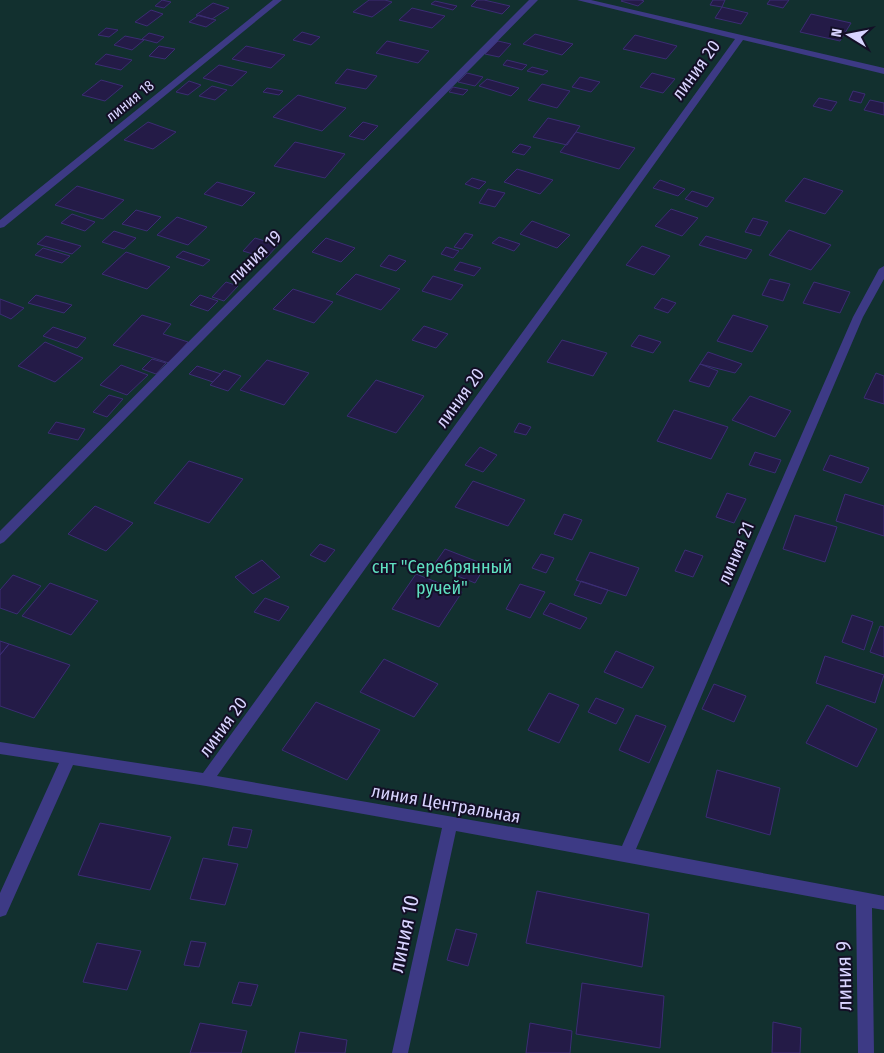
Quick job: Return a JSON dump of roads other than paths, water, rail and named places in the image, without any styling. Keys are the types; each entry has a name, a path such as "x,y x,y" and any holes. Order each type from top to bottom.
{"street":[{"name":"линия 18","path":"0,225 278,0"},
{"name":"линия 19","path":"0,539 534,0"},
{"path":"581,0 884,71"},
{"name":"линия 20","path":"206,780 741,37"},
{"name":"линия 21","path":"626,854 854,326 884,269"},
{"name":"линия Центральная","path":"0,748 206,780 626,854 884,903"},
{"path":"0,910 69,758"},
{"name":"линия 10","path":"400,1053 450,824"},
{"name":"линия 9","path":"864,899 866,1053"}],"park label":[{"name":"снт \"Серебрянный ручей\"","path":"442,577"}]}
